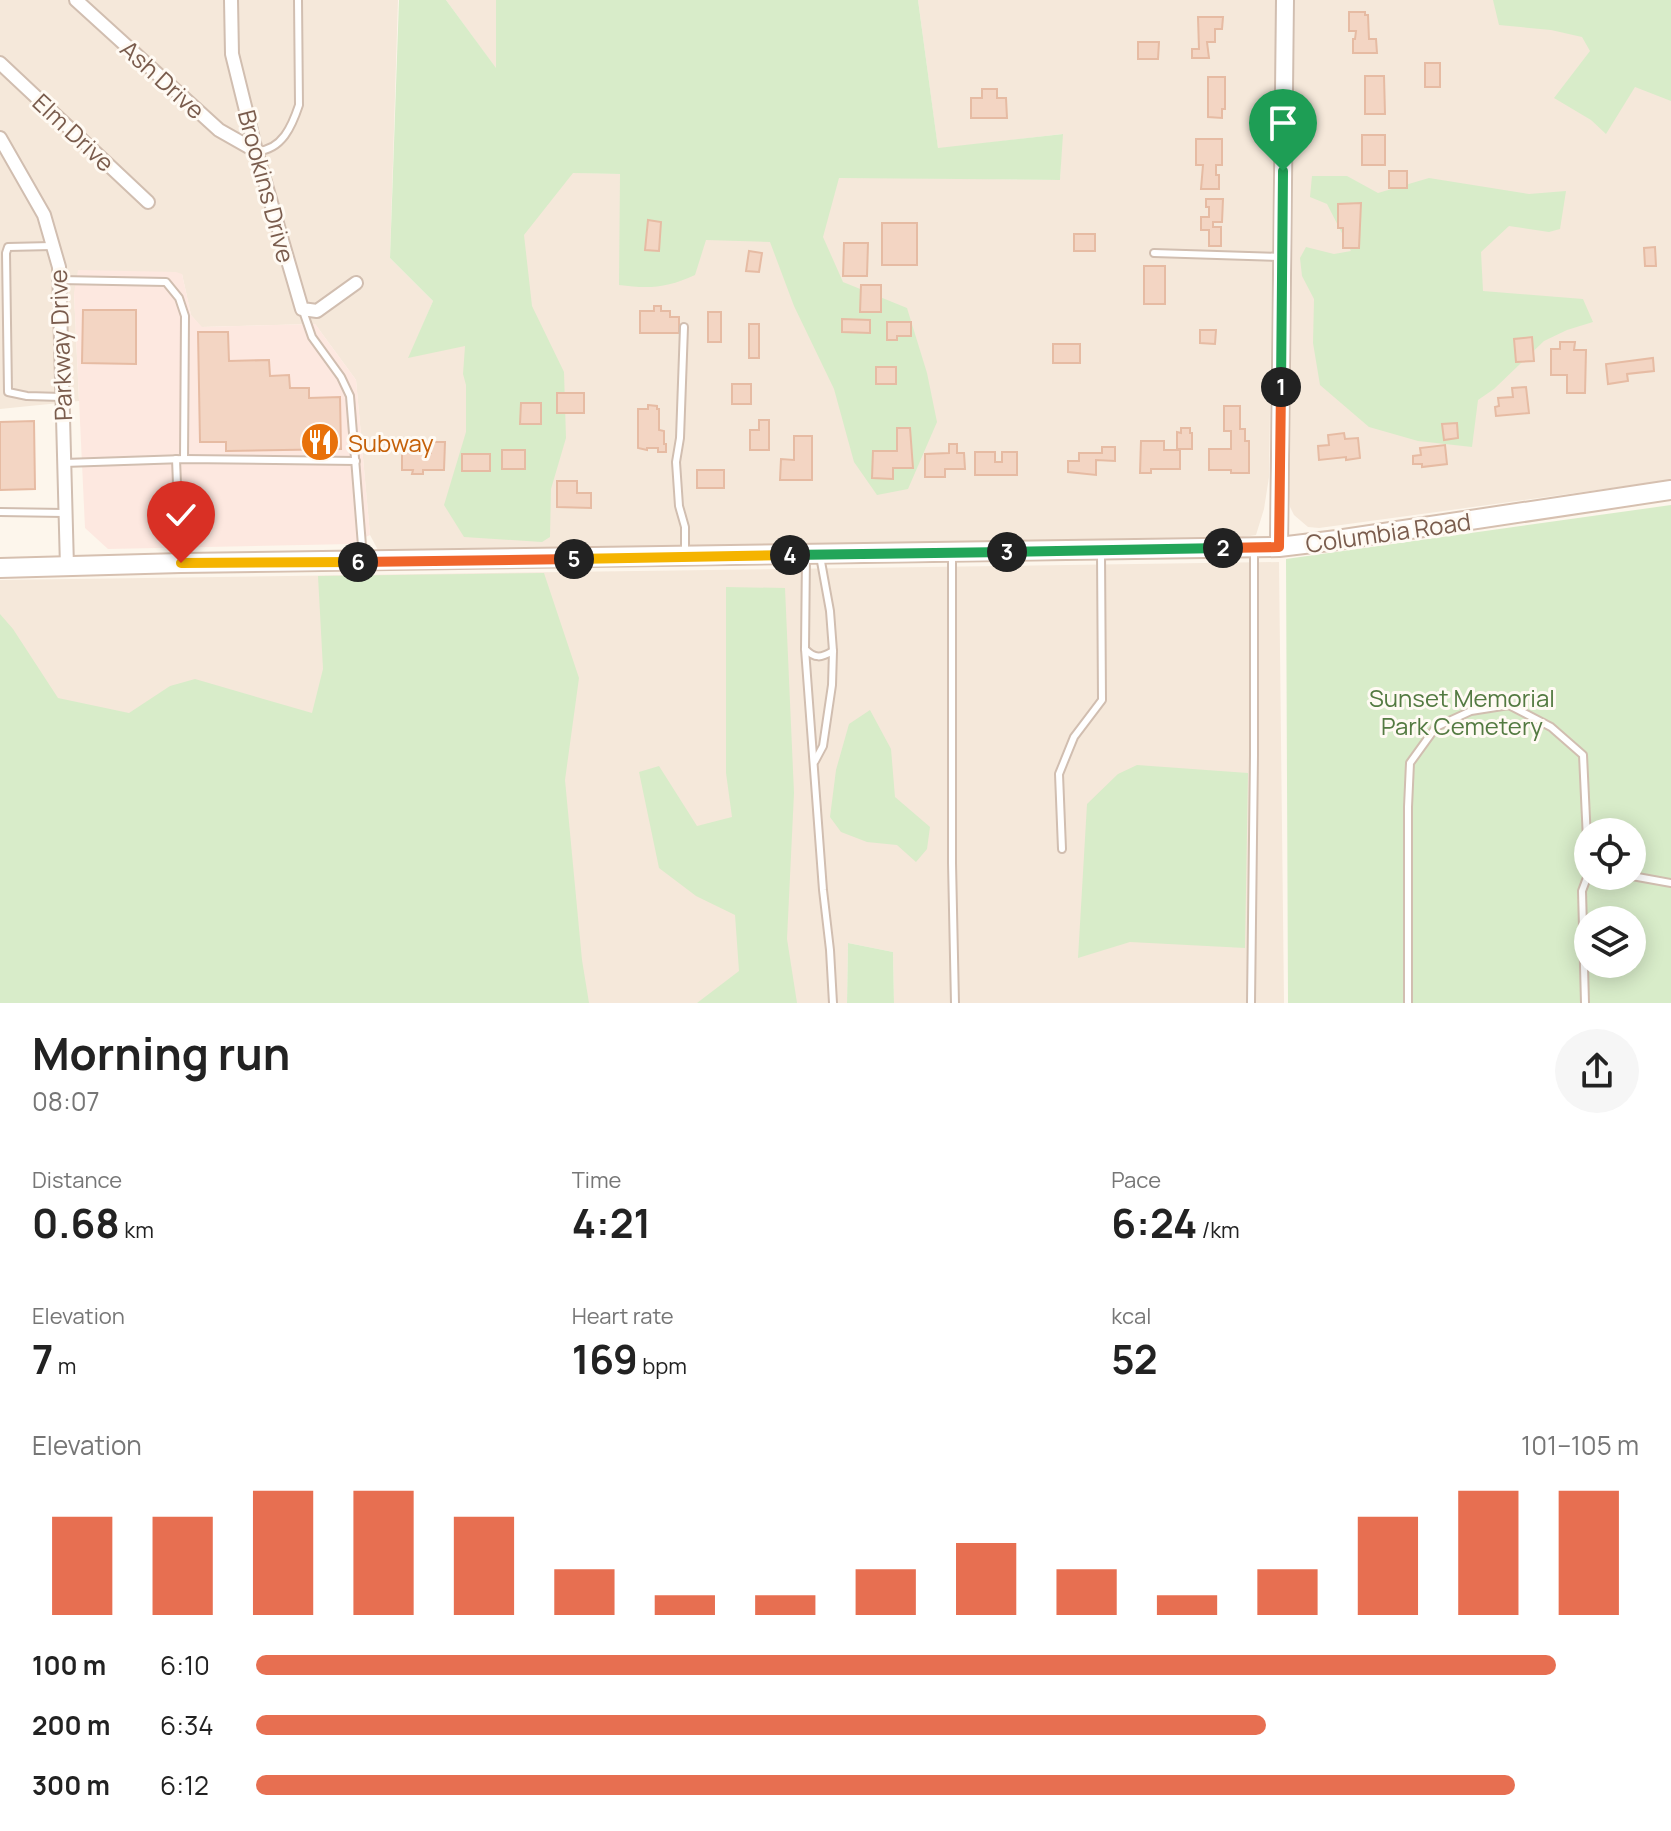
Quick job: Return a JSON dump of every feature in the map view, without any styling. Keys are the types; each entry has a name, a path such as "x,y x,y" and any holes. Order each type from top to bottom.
{"main road":[{"name":"Columbia Road","path":"0,568 1279,547 1671,490"}],"street":[{"name":"Ash Drive","path":"76,0 219,130 256,151"},
{"path":"219,0 231,6"},
{"path":"1279,547 1285,0"},
{"name":"Brookins Drive","path":"231,6 232,54 256,151 302,309"},
{"name":"Elm Drive","path":"0,63 148,202"},
{"name":"Parkway Drive","path":"0,138 44,215 59,267 67,567"},
{"path":"302,309 317,311 356,283"}],"lane":[{"path":"256,151 267,150 281,141 299,105 298,0"},
{"path":"53,246 8,247 6,253 8,392 62,397"},
{"path":"1154,253 1282,257"},
{"path":"59,280 166,282 179,298 185,316 180,459 181,563"},
{"path":"302,309 312,337 341,377 350,396 364,561"},
{"path":"684,327 680,438 676,462 679,506 685,527 685,557"},
{"path":"64,463 180,459 356,461"},
{"path":"0,512 65,513"},
{"path":"1251,1003 1254,548"},
{"path":"1062,849 1059,774 1074,737 1102,700 1101,550"},
{"path":"952,553 955,1003"},
{"path":"812,555 805,649 833,1003"},
{"path":"812,555 830,611 833,651 832,685 823,746 813,764"},
{"path":"805,649 813,657 822,658 833,651"},
{"path":"1408,1003 1410,763 1436,727 1471,711 1509,705 1551,727 1583,755 1586,818"},
{"path":"1646,879 1671,883"},
{"path":"1582,890 1585,1003"}],"shaded area":[{"path":"0,0 398,0 390,258 433,301 409,358 501,172 1060,180 1062,134 938,149 918,0 1276,0 1269,477 1256,535 1231,539 379,552 370,535 356,380 315,324 201,327 191,315 182,274 74,293 79,401 0,409"},
{"path":"446,0 496,0 497,70"},
{"path":"1295,0 1671,0 1671,480 1319,528 1308,527 1294,515 1290,507 1288,484"},
{"path":"78,270 182,274 191,315 202,327 315,324 356,380 370,535 351,544 108,549 85,528 74,293"},
{"path":"1279,562 1284,1003 894,1003 893,952 848,943 847,1003 0,1003 0,580"}],"green space":[{"path":"399,0 446,0 496,68 496,0 918,0 938,148 1063,134 1060,180 839,178 823,237 843,282 907,308 927,373 937,422 908,489 877,495 854,462 834,389 794,306 770,242 706,240 695,275 658,286 619,285 620,174 573,173 524,235 532,306 564,372 566,438 551,489 550,537 542,542 464,537 444,505 466,432 465,346 408,358 433,301 390,258"},
{"path":"1493,0 1671,0 1671,101 1635,87 1606,134 1591,120 1554,98 1590,51 1582,37 1551,30 1499,25"},
{"path":"1312,176 1347,176 1378,193 1429,178 1529,194 1566,191 1560,229 1549,232 1509,226 1481,252 1483,291 1583,299 1593,322 1544,341 1494,389 1478,400 1472,447 1418,441 1369,427 1320,385 1313,343 1314,299 1302,276 1300,258 1306,247 1334,254 1351,251 1327,204 1310,197"},
{"name":"Sunset Memorial Park Cemetery","path":"1671,505 1671,1003 1288,1003 1286,559"},
{"path":"544,573 579,678 565,780 589,1003 0,1003 0,614 58,698 129,713 170,686 195,679 312,713 323,669 318,576"},
{"path":"726,587 785,588 794,793 787,939 797,1003 697,1003 739,971 735,915 696,896 659,868 639,772 659,766 697,826 732,817 726,773"},
{"path":"870,710 891,749 895,797 930,827 927,849 916,862 897,845 867,842 841,832 830,817 836,770 849,724"},
{"path":"1137,765 1248,773 1245,948 1130,942 1078,958 1087,804 1118,774"},
{"path":"848,943 893,952 894,1003 847,1003"}],"building":[{"path":"1349,12 1365,12 1368,15 1369,39 1376,39 1377,53 1353,53 1356,31 1349,31"},
{"path":"1198,17 1223,17 1222,29 1215,29 1215,42 1207,42 1209,58 1192,58 1192,49 1199,49"},
{"path":"1138,42 1159,42 1158,59 1138,59"},
{"path":"1425,63 1440,63 1440,87 1425,87"},
{"path":"1365,76 1384,76 1385,114 1365,114"},
{"path":"1208,77 1225,77 1222,118 1208,117"},
{"path":"982,89 997,89 997,98 1006,98 1007,118 971,118 971,98 982,98"},
{"path":"1362,135 1385,135 1385,165 1362,165"},
{"path":"1196,139 1222,139 1222,165 1216,165 1219,189 1201,189 1203,165 1196,165"},
{"path":"1389,171 1407,171 1407,188 1389,188"},
{"path":"1206,199 1223,199 1222,222 1213,222 1213,227 1221,227 1221,246 1209,246 1209,230 1201,230 1201,217 1209,217"},
{"path":"1361,203 1359,248 1343,248 1343,228 1338,228 1338,204"},
{"path":"648,220 661,222 659,251 645,250"},
{"path":"882,223 917,223 917,265 882,265"},
{"path":"1074,234 1095,234 1095,251 1074,251"},
{"path":"844,243 868,243 867,276 843,276"},
{"path":"1655,247 1656,266 1645,266 1644,248"},
{"path":"749,251 762,253 759,272 746,271"},
{"path":"1144,266 1165,266 1165,304 1144,304"},
{"path":"861,285 881,285 881,312 860,312"},
{"path":"654,306 661,306 661,311 670,311 670,317 679,317 679,333 640,333 640,311 654,311"},
{"path":"83,310 136,310 136,364 82,363"},
{"path":"708,312 721,312 721,342 708,342"},
{"path":"842,319 870,320 870,333 842,332"},
{"path":"887,322 911,322 911,336 887,340"},
{"path":"749,324 759,324 759,358 749,358"},
{"path":"1200,330 1216,330 1215,344 1200,343"},
{"path":"198,332 228,332 229,361 269,360 270,376 289,375 290,388 309,388 309,398 340,397 341,449 226,451 226,442 200,442"},
{"path":"1532,337 1534,361 1516,362 1514,339"},
{"path":"1560,342 1575,342 1574,350 1586,350 1585,393 1567,393 1567,375 1551,375 1551,349 1560,349"},
{"path":"1053,344 1080,344 1080,363 1053,363"},
{"path":"1653,358 1654,371 1627,374 1628,381 1608,384 1606,364"},
{"path":"876,367 896,367 896,384 876,384"},
{"path":"732,384 751,384 751,404 732,404"},
{"path":"1526,387 1529,413 1496,416 1498,398 1513,397 1512,388"},
{"path":"557,393 584,393 584,413 557,413"},
{"path":"521,403 541,403 541,424 520,424"},
{"path":"648,405 659,409 659,430 664,431 666,452 658,452 658,448 638,448 638,409 648,409"},
{"path":"1224,406 1240,406 1240,429 1245,429 1245,441 1249,441 1249,473 1209,470 1209,449 1231,449 1231,431 1224,431"},
{"path":"759,420 769,420 769,450 750,450 750,430 759,430"},
{"path":"34,421 35,489 0,490 0,422"},
{"path":"1457,423 1458,438 1444,440 1442,424"},
{"path":"897,428 910,428 913,468 893,468 893,479 872,478 873,451 897,451"},
{"path":"1181,428 1190,428 1192,449 1177,449 1177,432 1181,433"},
{"path":"1344,433 1345,439 1358,438 1360,458 1319,460 1318,446 1329,445 1328,435"},
{"path":"794,436 812,436 812,480 780,480 781,459 794,460"},
{"path":"1141,441 1164,441 1164,450 1180,450 1180,469 1151,469 1151,473 1140,473"},
{"path":"423,442 428,442 428,453 431,453 431,442 445,442 444,470 423,470 423,474 412,474 413,470 402,470 402,452 423,453"},
{"path":"949,444 957,444 957,453 964,453 965,469 945,469 945,477 925,477 925,454 949,453"},
{"path":"1445,445 1447,464 1422,467 1422,464 1413,464 1413,456 1421,455 1420,448"},
{"path":"1102,447 1115,447 1115,461 1096,460 1096,475 1068,472 1068,461 1079,461 1079,453 1102,453"},
{"path":"502,450 525,450 525,469 502,469"},
{"path":"975,452 995,452 995,462 1002,462 1002,452 1017,452 1017,475 975,475"},
{"path":"462,454 490,454 490,471 462,471"},
{"path":"697,470 724,470 724,488 697,488"},
{"path":"557,481 577,481 577,493 591,493 591,508 557,507"}],"place":[{"name":"Subway","path":"320,442"}],"route":[{"path":"181,563 1279,547 1283,171"}]}
